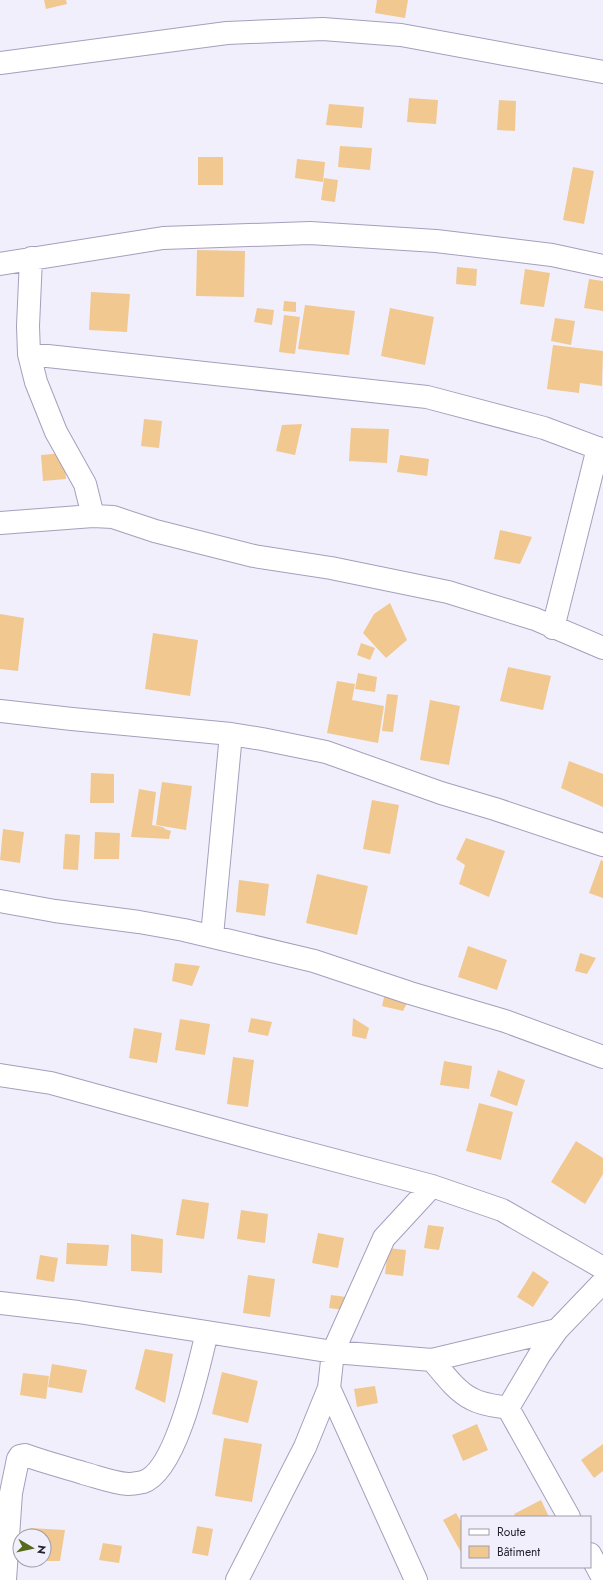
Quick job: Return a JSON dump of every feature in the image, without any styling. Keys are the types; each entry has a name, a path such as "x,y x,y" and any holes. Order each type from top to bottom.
{"street":[{"path":"0,63 227,33 323,29 401,35 603,72"},
{"path":"0,264 163,238 310,233 436,241 552,255 603,266"},
{"path":"31,258 28,326 29,354 44,405 56,432 85,484 93,516"},
{"path":"29,354 427,397 544,428 600,449 554,628"},
{"path":"0,523 93,516 113,517 155,531 254,556 331,568 448,592 535,619 603,648"},
{"path":"0,711 231,734 326,752 441,793 495,809 603,845"},
{"path":"212,936 231,734"},
{"path":"0,901 55,912 139,922 184,930 314,961 410,993 506,1021 603,1057"},
{"path":"0,1075 51,1083 432,1186 502,1210 603,1268"},
{"path":"237,1580 305,1447 329,1388 333,1352 384,1238 432,1186"},
{"path":"508,1408 540,1354 557,1330 603,1282"},
{"path":"0,1302 333,1352 432,1360 557,1330"},
{"path":"5,1580 11,1493 18,1459 20,1456 25,1455 105,1480 128,1484 143,1482 153,1476 164,1463 186,1414 207,1332"},
{"path":"432,1360 455,1386 472,1399 486,1404 508,1408"},
{"path":"329,1388 416,1580"},
{"path":"508,1408 568,1516"},
{"path":"591,1556 603,1578"}],"building":[{"path":"44,0 66,0 67,4 46,9"},
{"path":"377,0 408,0 405,18 375,13"},
{"path":"409,98 438,100 436,124 407,122"},
{"path":"499,100 516,101 515,131 497,130"},
{"path":"329,104 364,107 362,128 326,125"},
{"path":"340,146 372,148 370,170 338,167"},
{"path":"198,157 223,157 223,185 198,185"},
{"path":"297,159 325,162 323,182 295,178"},
{"path":"573,167 594,171 584,224 563,220"},
{"path":"324,178 338,180 335,202 321,200"},
{"path":"197,250 245,251 244,297 196,296"},
{"path":"457,267 477,269 476,286 456,284"},
{"path":"525,269 550,273 544,307 520,304"},
{"path":"589,279 603,281 603,311 584,308"},
{"path":"91,292 130,294 127,332 89,330"},
{"path":"284,301 296,302 296,312 283,311"},
{"path":"305,305 355,311 349,355 298,349"},
{"path":"257,308 274,310 272,325 254,322"},
{"path":"390,308 434,317 425,365 381,356"},
{"path":"284,315 300,317 295,354 279,352"},
{"path":"555,318 575,321 571,345 551,341"},
{"path":"553,345 603,351 602,386 580,383 579,393 547,389"},
{"path":"144,419 162,421 159,448 141,446"},
{"path":"302,424 295,455 276,451 282,425"},
{"path":"351,428 389,429 387,463 349,461"},
{"path":"64,453 66,479 43,481 41,455"},
{"path":"400,455 429,459 427,476 397,472"},
{"path":"500,530 532,537 520,564 494,559"},
{"path":"390,603 407,640 386,658 363,633 374,614"},
{"path":"0,614 24,618 18,671 0,669"},
{"path":"153,633 198,640 190,696 145,689"},
{"path":"361,643 375,648 370,660 357,655"},
{"path":"508,667 551,676 543,710 500,701"},
{"path":"358,673 377,677 375,692 355,689"},
{"path":"337,681 355,684 352,700 384,706 378,743 327,733"},
{"path":"387,694 398,695 393,732 382,731"},
{"path":"430,700 460,706 449,765 420,760"},
{"path":"569,761 603,774 603,807 561,788"},
{"path":"91,773 114,774 114,803 90,803"},
{"path":"162,782 192,786 186,830 156,825"},
{"path":"139,789 156,792 152,825 163,827 171,831 169,839 131,837"},
{"path":"372,800 399,805 390,854 363,849"},
{"path":"3,829 24,832 20,863 0,860"},
{"path":"95,832 120,833 119,859 94,859"},
{"path":"65,834 80,835 78,870 63,869"},
{"path":"466,838 505,851 489,897 459,884 465,865 456,859"},
{"path":"601,860 603,861 603,898 589,893"},
{"path":"317,874 368,886 357,935 306,923"},
{"path":"239,880 269,884 265,916 236,912"},
{"path":"468,946 507,960 497,990 458,977"},
{"path":"580,953 596,958 587,974 575,971"},
{"path":"175,963 200,966 192,986 172,981"},
{"path":"385,993 407,1003 403,1011 382,1006"},
{"path":"251,1018 272,1022 268,1036 248,1032"},
{"path":"353,1018 369,1028 366,1039 352,1036"},
{"path":"180,1019 210,1024 205,1055 175,1050"},
{"path":"134,1028 162,1033 157,1063 129,1058"},
{"path":"233,1057 254,1060 248,1107 227,1104"},
{"path":"444,1061 472,1066 469,1089 440,1085"},
{"path":"498,1070 525,1080 517,1106 490,1096"},
{"path":"479,1103 513,1112 501,1160 466,1151"},
{"path":"576,1141 603,1158 603,1174 585,1204 551,1182"},
{"path":"182,1199 209,1203 204,1239 176,1235"},
{"path":"241,1210 268,1214 265,1243 237,1239"},
{"path":"428,1225 444,1227 439,1250 424,1248"},
{"path":"318,1233 344,1238 338,1268 312,1263"},
{"path":"131,1234 163,1239 162,1273 131,1271"},
{"path":"67,1243 109,1245 107,1266 66,1264"},
{"path":"388,1248 406,1250 403,1276 385,1274"},
{"path":"40,1255 58,1258 54,1282 36,1279"},
{"path":"533,1271 549,1282 533,1307 517,1297"},
{"path":"248,1275 275,1279 270,1317 243,1313"},
{"path":"331,1295 346,1297 344,1310 329,1308"},
{"path":"145,1349 173,1354 165,1403 135,1389"},
{"path":"52,1364 87,1370 82,1393 48,1387"},
{"path":"222,1372 258,1381 248,1423 212,1414"},
{"path":"23,1373 49,1376 46,1399 20,1395"},
{"path":"375,1386 378,1403 357,1407 354,1389"},
{"path":"477,1424 488,1450 463,1461 452,1435"},
{"path":"224,1438 262,1444 252,1502 215,1496"},
{"path":"603,1444 603,1471 594,1478 581,1460"},
{"path":"541,1500 549,1516 515,1516 514,1514"},
{"path":"456,1513 461,1521 461,1552 443,1520"},
{"path":"197,1526 213,1529 208,1556 192,1553"},
{"path":"52,1529 65,1530 60,1561 52,1561"},
{"path":"103,1543 122,1546 119,1563 99,1560"}]}
